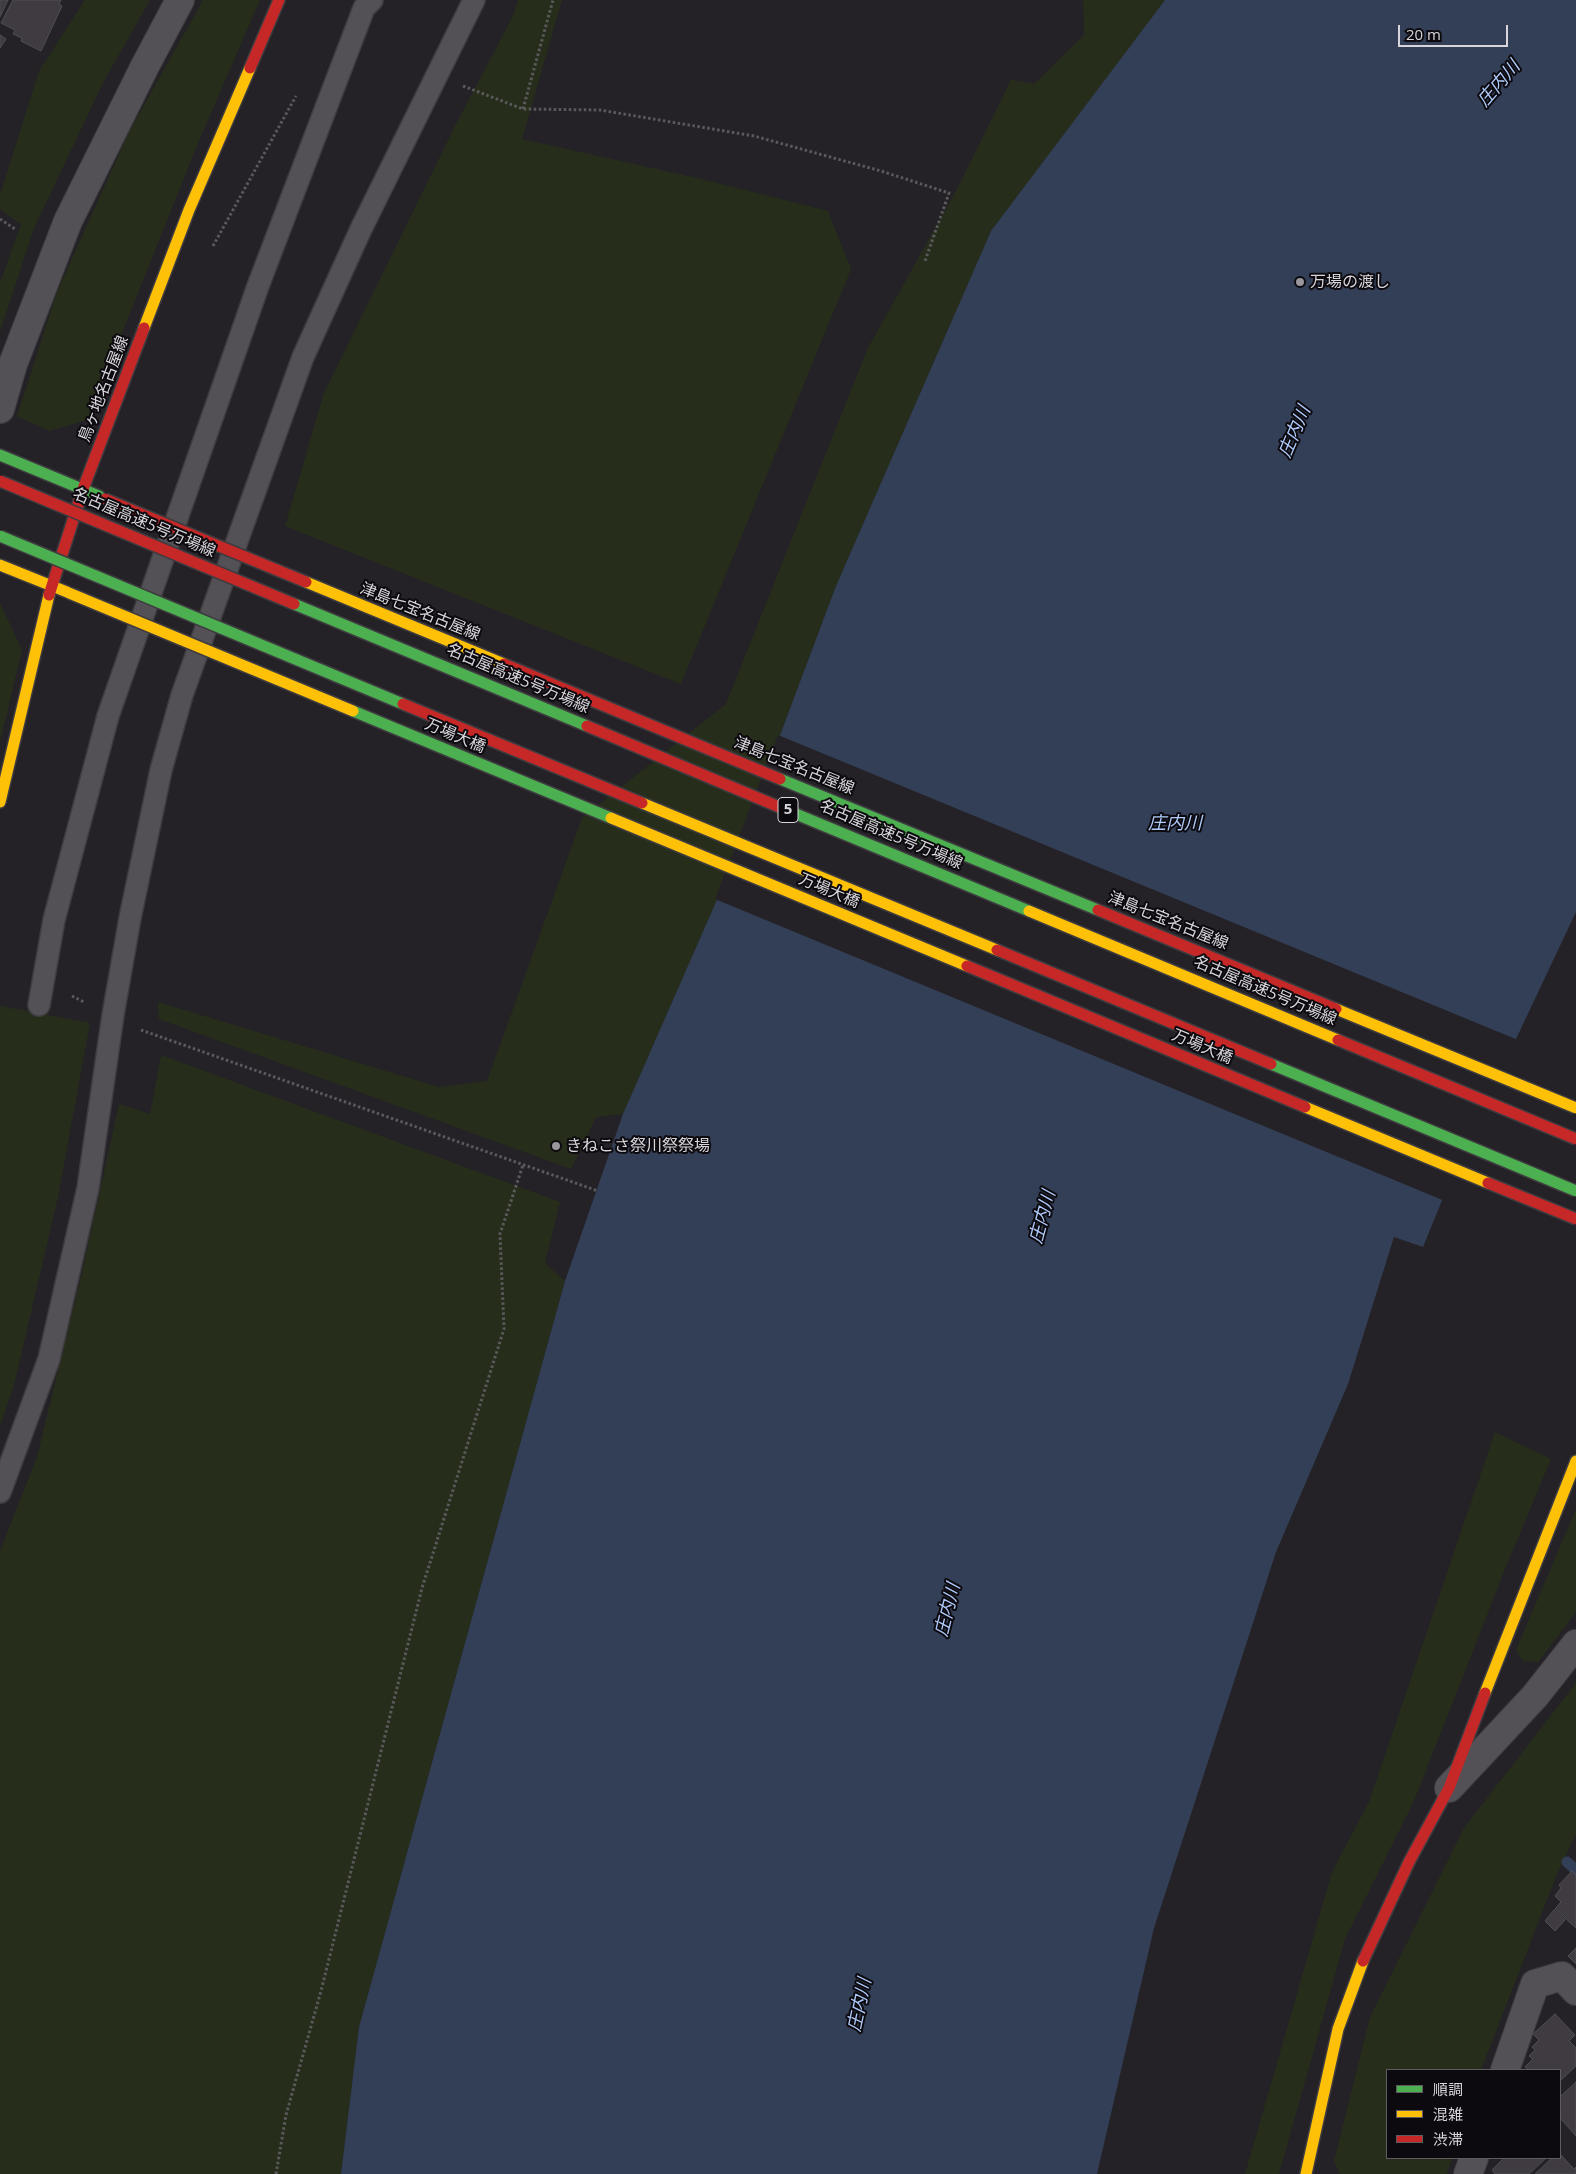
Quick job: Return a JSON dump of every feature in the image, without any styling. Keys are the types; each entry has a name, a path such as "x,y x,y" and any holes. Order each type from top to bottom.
{"main road":[{"name":"鳥ヶ地名古屋線","path":"0,802 51,586 83,489 189,210 279,0"},
{"name":"津島七宝名古屋線","path":"0,455 1576,1108"},
{"name":"名古屋高速5号万場線","path":"0,481 1576,1139"},
{"path":"0,536 1576,1191"},
{"path":"0,565 51,586"},
{"name":"万場大橋","path":"51,586 1576,1219"},
{"path":"1311,2170 1338,2029 1365,1956 1409,1862 1449,1788 1559,1500 1576,1461"}],"street":[{"path":"0,409 13,364 68,221 180,0"},
{"path":"1449,1788 1535,1696 1576,1644"},
{"path":"1505,2069 1535,1984 1562,1976 1576,1990"},
{"path":"1468,2174 1474,2159"}],"lane":[{"path":"39,1005 54,920 108,716 258,286 364,8 372,0"},
{"path":"0,1492 49,1359 88,1188 113,1015 159,779 182,695 303,358 361,229 438,77 474,0"}],"path":[{"path":"523,108 553,0"},
{"path":"438,77 523,108 600,110 754,136 881,171 949,193 925,261"},
{"path":"213,247 298,93"},
{"path":"0,219 15,229"},
{"path":"42,983 113,1015 132,1027 598,1191"},
{"path":"276,2174 286,2115 321,1991 422,1588 504,1329 500,1234 523,1166"}],"green space":[{"path":"85,0 150,0 104,81 34,228 0,332 0,283 21,224 0,209 0,195 39,71"},
{"path":"203,0 260,0 196,148 87,420 49,431 17,416 57,292 129,132"},
{"path":"518,0 562,0 522,139 701,179 828,211 851,269 681,684 285,526 324,393 456,124 512,18"},
{"path":"1083,0 1165,0 991,231 836,586 726,879 623,1114 596,1117 571,1169 159,1019 158,1002 439,1087 487,1081 582,818 726,704 868,348 957,189 1011,80 1034,84 1084,35"},
{"path":"0,603 22,650 0,742"},
{"path":"0,1006 90,1023 58,1197 14,1385 0,1426"},
{"path":"161,1055 560,1202 545,1263 565,1281 359,2027 341,2174 0,2174 0,1551 37,1457 82,1273 119,1104 150,1114"},
{"path":"1495,1432 1551,1459 1505,1569 1414,1801 1345,1939 1279,2174 1245,2174 1332,1872 1369,1802"},
{"path":"1576,1509 1576,1612 1538,1662 1523,1661 1516,1650"},
{"path":"1576,1683 1576,1834 1557,1874 1481,2069 1386,2069 1386,2159 1452,2159 1447,2174 1340,2174 1334,2161 1370,2017 1464,1828"}],"water":[{"name":"庄内川","path":"1165,0 1576,0 1576,912 1456,1166 1423,1247 1394,1237 1348,1384 1276,1552 1154,1928 1097,2174 341,2174 359,2027 565,1281 623,1114 726,879 836,586 991,231"}],"pier":[{"path":"778,735 1518,1040 1445,1201 715,899"}],"building":[{"path":"0,0 8,0 0,17"},
{"path":"13,0 61,0 59,4 62,6 41,51 21,41 22,38 13,34 15,30 1,23"},
{"path":"0,35 6,39 0,48"},
{"path":"1572,1871 1576,1875 1576,1928 1555,1909 1561,1902 1555,1896 1561,1888 1559,1885"},
{"path":"1554,1910 1565,1920 1555,1931 1545,1921"},
{"path":"1576,1948 1576,1964 1568,1956"},
{"path":"1555,2014 1575,2035 1569,2041 1576,2048 1576,2066 1561,2080 1561,2069 1528,2069 1525,2067 1533,2059 1529,2056 1535,2050 1532,2047 1539,2040 1533,2034"},
{"path":"1576,2082 1576,2136 1561,2119 1561,2096"},
{"path":"1561,2155 1574,2169 1576,2167 1576,2174 1535,2174 1551,2159 1561,2159"},
{"path":"1503,2159 1545,2159 1529,2174 1495,2174 1492,2170"}],"waterway":[{"path":"1567,1862 1576,1870"}],"traffic: fast":[{"path":"0,455 99,496"},
{"path":"0,536 403,704"},
{"path":"294,604 587,726"},
{"path":"353,711 611,818"},
{"path":"780,779 1098,910"},
{"path":"784,809 1029,911"},
{"path":"1271,1064 1576,1191"}],"traffic: slow":[{"path":"144,328 189,210 250,68"},
{"path":"0,565 67,592"},
{"path":"306,582 504,664"},
{"path":"69,593 353,711"},
{"path":"0,802 49,595"},
{"path":"642,803 997,950"},
{"path":"611,818 967,966"},
{"path":"1029,911 1338,1040"},
{"path":"1336,1009 1576,1108"},
{"path":"1305,1107 1488,1183"},
{"path":"1485,1693 1576,1461"},
{"path":"1306,2174 1338,2029 1363,1961"}],"traffic: jam":[{"path":"250,68 279,0"},
{"path":"49,595 83,489 144,328"},
{"path":"0,481 294,604"},
{"path":"105,499 306,582"},
{"path":"504,664 780,779"},
{"path":"403,704 642,803"},
{"path":"587,726 784,809"},
{"path":"1098,910 1336,1009"},
{"path":"997,950 1271,1064"},
{"path":"967,966 1305,1107"},
{"path":"1338,1040 1576,1139"},
{"path":"1488,1183 1576,1219"},
{"path":"1363,1961 1409,1862 1449,1788 1485,1693"}],"place":[{"name":"万場の渡し","path":"1300,282"},
{"name":"きねこさ祭川祭祭場","path":"556,1146"}]}
